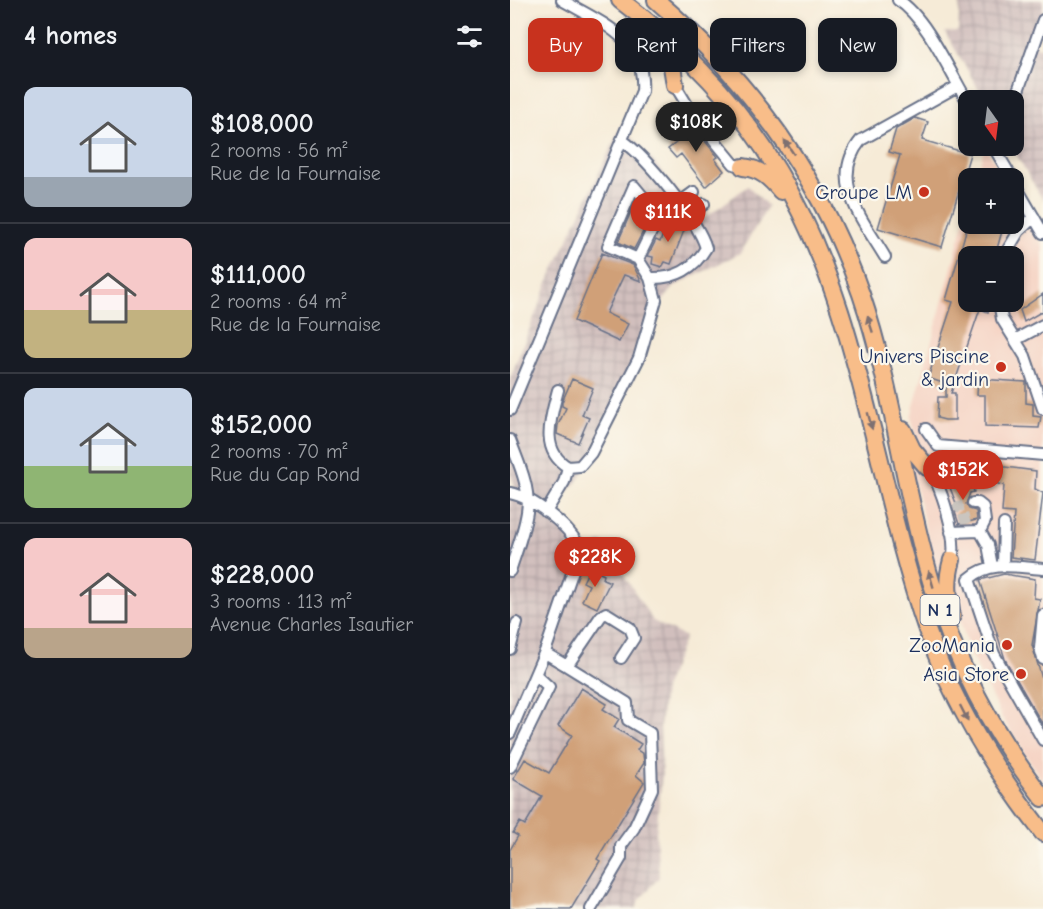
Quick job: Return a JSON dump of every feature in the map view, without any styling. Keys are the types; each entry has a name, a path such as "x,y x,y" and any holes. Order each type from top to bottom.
{"highway":[{"name":"N 1","path":"656,0 717,58 755,100 799,162 844,250 873,334 891,400 931,580 954,645 998,736 1043,797"},
{"name":"N 1","path":"623,2 689,57 753,133 793,198 814,246 856,368 927,631 942,668 977,738 999,774 1043,833"},
{"path":"623,2 670,54 675,85"},
{"path":"743,167 753,168 769,176 814,246"},
{"path":"891,400 912,449 927,467"},
{"path":"954,555 947,576 947,591 953,620 964,651 1002,727 1043,797"}],"street":[{"path":"510,410 642,90 643,76 638,56 618,33 562,0"},
{"path":"898,0 912,12 922,26 960,90"},
{"path":"1018,90 1043,20"},
{"path":"675,85 692,113 734,164 743,167"},
{"path":"885,257 850,197 846,175 853,150 861,140 958,86"},
{"path":"622,140 633,147 679,203 703,239 705,248 699,259 685,271 669,279 650,278"},
{"path":"558,390 549,423 552,452 558,461 568,467 580,466 591,453 639,358 656,300 650,278 638,259 608,246 634,186 659,216 638,259"},
{"path":"679,203 694,192"},
{"path":"1024,200 1043,233"},
{"path":"687,215 704,204"},
{"path":"1010,246 1019,231 1034,217"},
{"path":"1001,312 1002,319 1032,373 1043,409"},
{"path":"1015,340 1043,325"},
{"path":"926,429 931,441 938,446 1043,455"},
{"path":"510,440 527,497 527,512 510,571"},
{"path":"546,512 564,482 568,467"},
{"path":"927,467 936,477 951,532 954,555"},
{"path":"510,493 527,497 546,512 575,538 580,550 536,675 510,733"},
{"path":"973,503 978,503 983,507 985,521 980,531"},
{"path":"945,510 958,507"},
{"path":"998,566 1004,524"},
{"path":"951,532 966,528 980,531 998,566"},
{"path":"954,555 966,528"},
{"path":"1043,569 998,566 980,569 969,579 994,654 1043,740"},
{"path":"567,666 601,616 606,613 630,627 634,638 621,658"},
{"path":"1043,615 1040,648 1043,660"},
{"path":"510,649 517,623"},
{"path":"544,652 627,703 628,720 650,733 652,789 634,828 621,846 621,858 591,909"},
{"path":"510,767 549,687 536,675"}],"shaded area":[{"path":"960,0 1043,0 1043,16 1033,45 1043,48 1043,200 1017,156 1024,156 1024,90 979,90 945,32 958,31"},
{"path":"622,124 702,220 748,186 768,206 740,253 675,286 653,313 648,350 579,479 553,508 589,547 603,542 653,621 685,637 664,689 660,728 662,775 656,833 659,877 639,901 636,909 510,909 510,488 516,489 510,473 510,378 549,280"},
{"path":"982,156 991,156 998,168 979,168"},
{"path":"1024,213 1043,246 1043,782 1002,718 970,653 960,620 938,580 910,463 920,450 911,417 961,234 1024,234"}],"building":[{"name":"Groupe LM","path":"915,118 928,122 922,140 958,150 958,156 969,156 966,168 958,168 958,194 942,247 878,228 900,155 889,152 896,129"},
{"path":"687,119 718,157 715,159 724,171 706,187 681,154 676,158 668,149 677,142 670,132"},
{"path":"636,200 650,218 634,249 618,242"},
{"path":"671,214 685,228 671,264 665,262 662,267 652,264 653,257 648,256 656,240 660,242"},
{"path":"965,234 1001,234 998,246 962,246"},
{"path":"602,253 633,265 641,281 624,275 606,313 628,324 619,342 574,321"},
{"path":"958,259 958,312 979,312 951,393 955,393 955,420 937,418 938,397 946,397 946,384 928,378 953,302 946,300"},
{"path":"1043,294 1043,314 1041,312 1024,322 1021,312 1024,312 1024,307"},
{"path":"572,379 593,388 582,415 589,418 578,443 557,434 558,425 566,408 562,406 562,402"},
{"path":"978,379 1026,382 1026,403 1033,404 1033,416 1041,417 1039,428 985,426 985,395 977,395"},
{"path":"997,466 1036,471 1035,489 1043,493 1035,560 1011,557 1014,513 1002,512 1004,485 998,484 995,480"},
{"path":"971,479 974,492 970,493 966,504 969,509 976,511 977,520 959,524 955,512 959,511 949,485"},
{"path":"590,568 604,575 603,579 610,582 597,608 582,601 589,585 583,582"},
{"path":"1004,574 1035,579 1034,598 1040,599 1032,645 1043,682 1043,725 1005,659 980,580"},
{"path":"581,688 607,704 603,709 619,719 614,727 641,744 637,750 643,754 644,763 636,775 644,782 597,859 600,861 571,909 510,909 510,850 518,836 513,833 520,822 525,825 542,796 513,779 525,759 549,773 572,735 558,726"}],"tunnel":[{"path":"966,524 962,510 958,507 973,503"}],"place":[{"name":"Groupe LM","path":"924,192"},
{"name":"Univers Piscine & jardin","path":"1001,367"},
{"name":"ZooMania","path":"1007,645"},
{"name":"Asia Store","path":"1021,674"}]}
